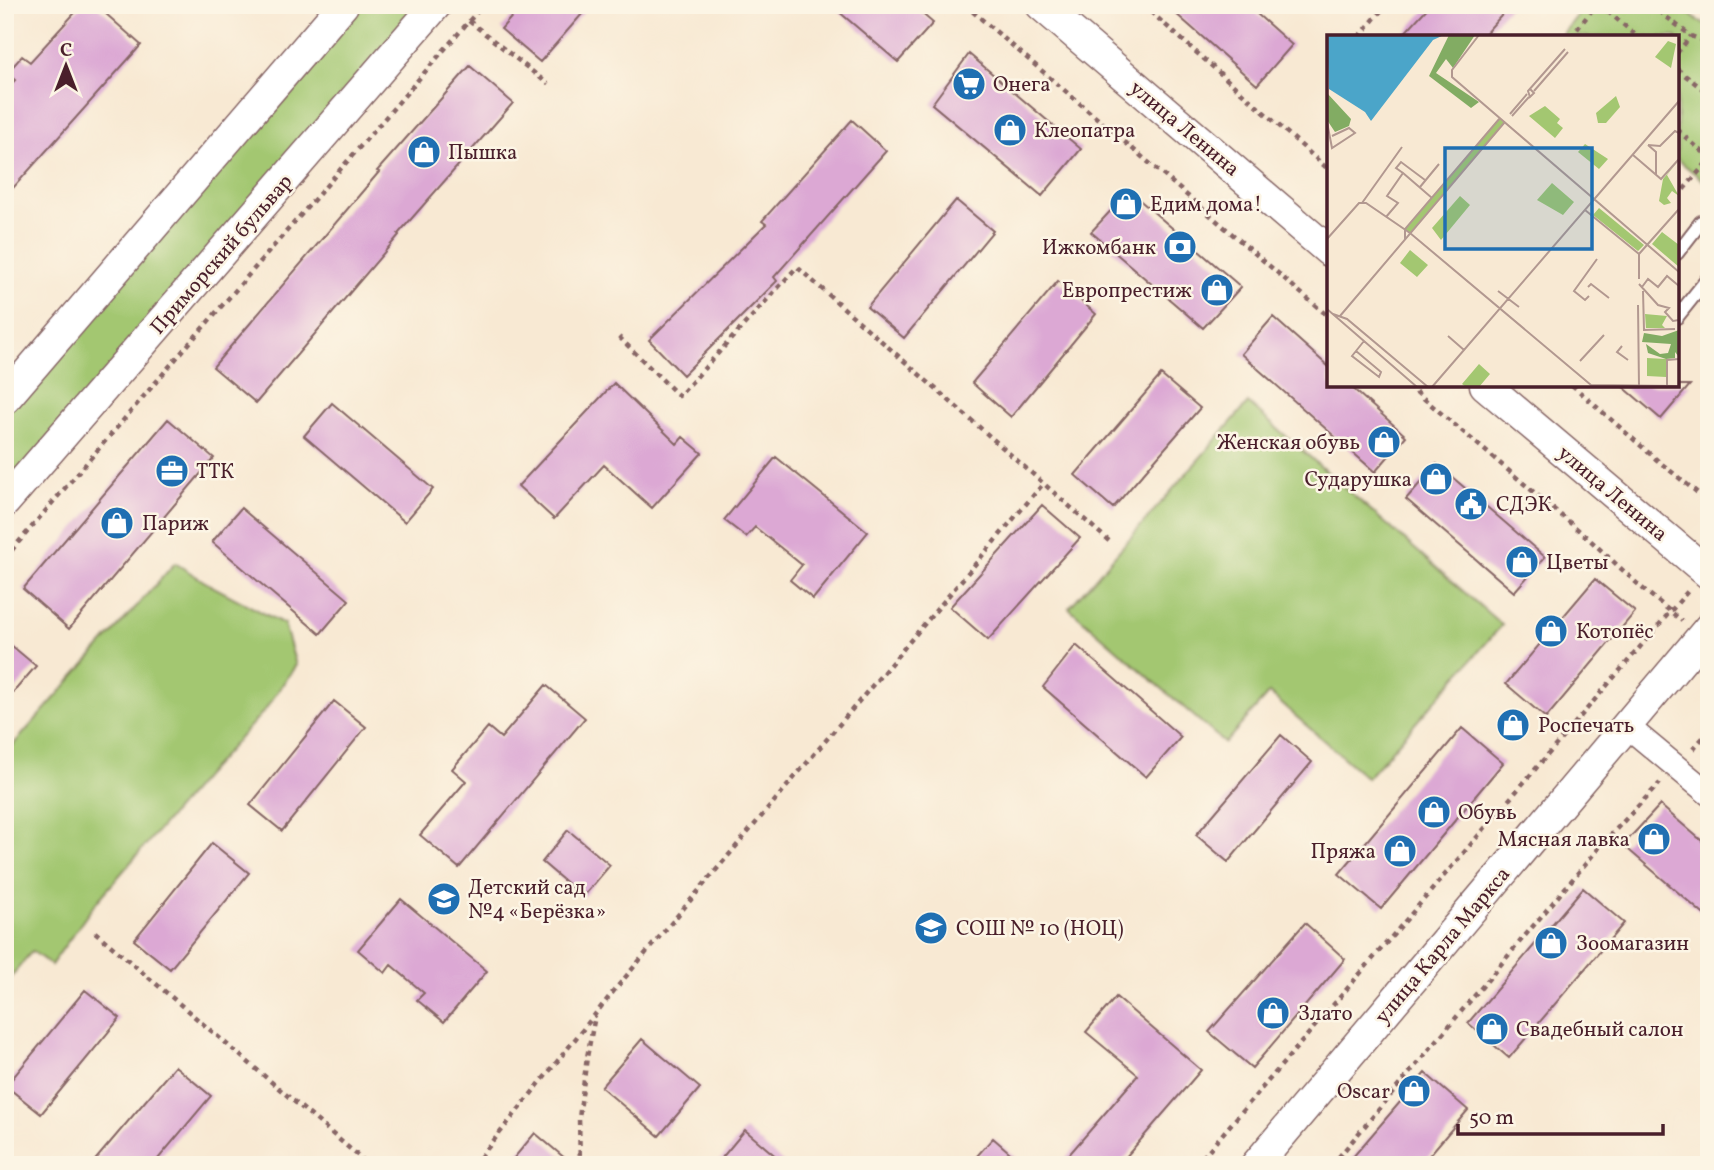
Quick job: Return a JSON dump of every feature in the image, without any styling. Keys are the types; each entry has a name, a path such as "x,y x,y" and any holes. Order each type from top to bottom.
{"street":[{"path":"5,400 343,5"},
{"name":"Приморский бульвар","path":"5,502 436,5"},
{"name":"улица Ленина","path":"1041,5 1327,249"},
{"name":"улица Ленина","path":"1487,387 1707,573"},
{"name":"улица Карла Маркса","path":"1256,1165 1705,633"},
{"path":"1627,726 1709,794"}],"lane":[{"path":"1679,250 1701,222 1709,228"},
{"path":"1679,315 1709,278"}],"path":[{"path":"5,558 483,5"},
{"path":"965,5 1327,315"},
{"path":"1143,5 1327,168"},
{"path":"1361,35 1386,5"},
{"path":"1573,35 1598,5 1636,35"},
{"path":"1651,5 1691,37 1709,43"},
{"path":"469,21 548,84"},
{"path":"1679,50 1691,37"},
{"path":"1679,71 1708,93"},
{"path":"1679,132 1709,158 1679,195"},
{"path":"619,337 679,396 796,267 1109,541"},
{"path":"1410,387 1670,612 1705,633"},
{"path":"1574,387 1709,502"},
{"path":"474,1165 595,1013 1043,484"},
{"path":"1196,1165 1670,612 1707,573"},
{"path":"1332,1165 1603,842 1708,733"},
{"path":"95,932 369,1165"},
{"path":"580,1165 579,1118 595,1013"}],"green space":[{"path":"343,5 436,5 5,502 5,399"},
{"path":"1586,5 1679,5 1698,21 1709,25 1709,185 1679,161 1679,35 1562,35"},
{"path":"1248,403 1502,625 1367,778 1269,693 1225,743 1069,608"},
{"path":"175,563 210,585 284,624 296,665 265,710 94,905 51,965 32,951 10,978 5,976 5,754"}],"building":[{"path":"82,5 96,5 141,45 5,197 5,91 15,80 7,73 22,56 30,62"},
{"path":"522,5 590,5 540,62 501,29"},
{"path":"831,5 912,5 933,23 898,62"},
{"path":"1166,5 1247,5 1292,45 1257,85"},
{"path":"1430,5 1511,5 1484,35 1403,35"},
{"path":"969,54 1081,149 1042,196 932,104"},
{"path":"470,66 513,103 398,234 256,403 213,367 379,172 377,171"},
{"path":"852,120 886,151 774,277 777,281 683,375 649,340 766,224 762,221"},
{"path":"1129,191 1241,287 1203,328 1091,232"},
{"path":"956,200 993,231 904,338 867,307"},
{"path":"1058,281 1096,314 1011,417 972,383"},
{"path":"1273,317 1327,365 1327,387 1351,387 1406,436 1375,472 1241,354"},
{"path":"1161,375 1200,408 1113,508 1075,475"},
{"path":"614,383 677,444 683,437 702,453 652,508 604,465 554,519 518,486"},
{"path":"1690,385 1661,419 1623,387"},
{"path":"332,403 433,489 405,522 304,436"},
{"path":"168,419 214,458 69,629 23,589"},
{"path":"776,457 868,532 813,599 790,580 802,565 755,527 746,537 724,520"},
{"path":"1437,464 1545,557 1514,592 1406,499"},
{"path":"1042,505 1080,538 988,640 950,607"},
{"path":"241,508 349,600 320,634 212,542"},
{"path":"1595,579 1635,612 1546,718 1506,684"},
{"path":"5,640 36,666 5,702"},
{"path":"1076,645 1181,737 1146,777 1043,687"},
{"path":"546,685 585,718 459,868 420,835 466,781 452,769 488,727 501,738"},
{"path":"334,701 366,727 282,831 250,805"},
{"path":"1462,728 1503,763 1381,909 1339,874"},
{"path":"1281,735 1312,762 1228,862 1196,835"},
{"path":"1660,805 1709,847 1709,919 1623,845"},
{"path":"568,830 610,865 583,897 542,862"},
{"path":"212,843 249,873 170,969 134,940"},
{"path":"1583,888 1624,923 1509,1058 1468,1023"},
{"path":"401,899 487,971 444,1022 417,1000 424,993 391,965 385,973 358,950"},
{"path":"1305,923 1345,959 1252,1068 1209,1032"},
{"path":"85,990 120,1018 41,1114 6,1086"},
{"path":"1116,997 1201,1070 1119,1165 1060,1165 1138,1075 1086,1032"},
{"path":"642,1039 700,1088 659,1136 601,1087"},
{"path":"175,1066 211,1096 153,1165 91,1165"},
{"path":"1425,1073 1468,1110 1421,1165 1346,1165"},
{"path":"745,1130 786,1165 716,1165"},
{"path":"535,1133 573,1165 508,1165"},
{"path":"993,1138 1024,1165 969,1165"}],"place":[{"name":"Онега","path":"969,84"},
{"name":"Клеопатра","path":"1010,130"},
{"name":"Пышка","path":"424,152"},
{"name":"Едим дома!","path":"1126,204"},
{"name":"Ижкомбанк","path":"1180,247"},
{"name":"Европрестиж","path":"1217,290"},
{"name":"Женская обувь","path":"1384,442"},
{"name":"ТТК","path":"172,471"},
{"name":"Сударушка","path":"1436,479"},
{"name":"СДЭК","path":"1471,504"},
{"name":"Париж","path":"117,523"},
{"name":"Цветы","path":"1522,562"},
{"name":"Котопёс","path":"1551,631"},
{"name":"Роспечать","path":"1513,725"},
{"name":"Обувь","path":"1434,812"},
{"name":"Мясная лавка","path":"1654,839"},
{"name":"Пряжа","path":"1400,851"},
{"name":"Детский сад №4 «Берёзка»","path":"444,899"},
{"name":"СОШ № 10 (НОЦ)","path":"931,928"},
{"name":"Зоомагазин","path":"1551,943"},
{"name":"Злато","path":"1273,1013"},
{"name":"Свадебный салон","path":"1492,1029"},
{"name":"Oscar","path":"1414,1091"}]}
